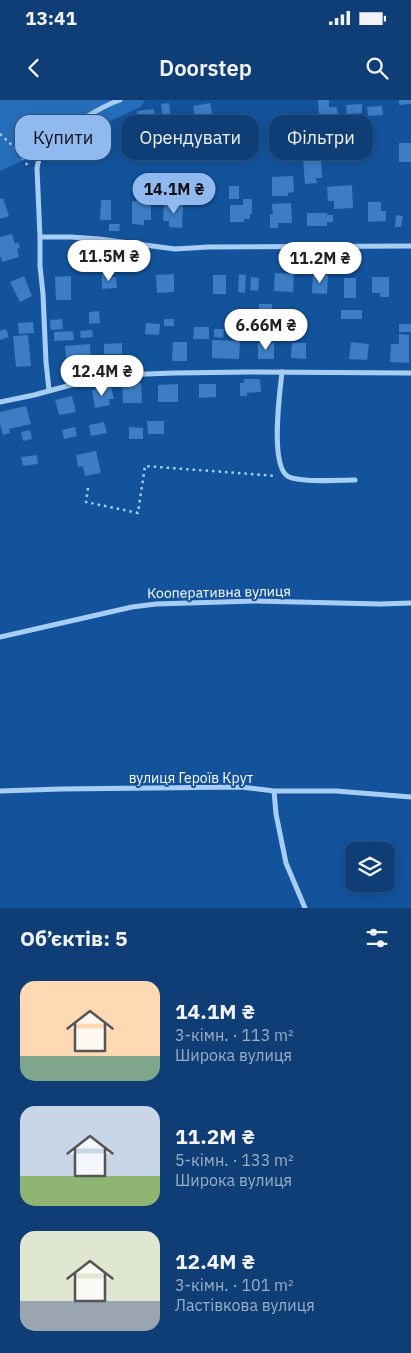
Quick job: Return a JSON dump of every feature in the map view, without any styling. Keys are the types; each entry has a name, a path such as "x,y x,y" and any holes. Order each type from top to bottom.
{"street":[{"path":"49,390 40,266 37,168 44,150 49,145 96,111 120,100"},
{"path":"40,237 99,239 175,249 208,247 411,246"},
{"path":"0,402 89,380 119,375 174,372 411,373"},
{"path":"282,372 276,426 281,468 284,473 290,477 307,480 355,480"},
{"name":"Кооперативна вулиця","path":"0,637 132,607 156,604 255,601 411,603"},
{"name":"вулиця Героїв Крут","path":"0,791 241,787 274,791 336,791 411,797"},
{"path":"274,791 276,814 286,863 304,908"}],"path":[{"path":"0,134 16,149 37,177"},
{"path":"88,488 86,502 138,513 145,466 290,477"}],"shaded area":[{"path":"0,100 145,100 141,107 111,121 111,115 15,115 15,160 24,160 0,171"}],"building":[{"path":"318,100 329,100 329,107 337,107 338,115 319,115"},
{"path":"399,100 411,100 411,104 399,105"},
{"path":"169,103 170,115 162,115 161,104"},
{"path":"210,103 213,115 194,115 193,106"},
{"path":"362,104 362,113 347,114 346,105"},
{"path":"382,106 383,115 368,115 367,107"},
{"path":"154,109 155,115 137,115 137,111"},
{"path":"399,143 411,143 411,162 399,162"},
{"path":"303,160 321,160 322,178 316,178 317,183 305,184"},
{"path":"293,176 294,192 288,193 288,196 272,196 272,177"},
{"path":"352,185 353,208 334,209 334,201 328,201 327,187"},
{"path":"229,186 239,186 239,199 229,199"},
{"path":"3,198 9,216 0,219 0,199"},
{"path":"243,199 252,199 250,219 244,219 244,222 230,222 230,205 243,205"},
{"path":"101,200 111,200 111,220 100,220"},
{"path":"132,201 151,201 151,220 144,220 144,225 132,224"},
{"path":"368,202 381,202 381,211 386,211 386,221 368,222"},
{"path":"291,203 292,223 278,223 278,228 270,228 270,214 273,214 272,204"},
{"path":"164,204 183,205 182,228 169,227 169,221 163,221"},
{"path":"307,213 327,213 327,215 333,215 333,222 327,222 327,226 307,226"},
{"path":"396,215 403,216 401,227 395,227"},
{"path":"109,224 120,224 119,231 109,231"},
{"path":"12,234 15,244 18,242 20,248 17,249 19,257 2,262 0,237"},
{"path":"275,273 294,274 293,292 274,291"},
{"path":"102,274 110,274 110,277 116,277 117,288 102,289"},
{"path":"174,274 174,292 157,293 156,275"},
{"path":"239,274 246,275 245,293 238,292"},
{"path":"313,274 328,275 327,294 312,293"},
{"path":"213,275 226,275 226,294 213,294"},
{"path":"24,276 32,296 20,302 10,282"},
{"path":"71,276 71,300 56,300 55,277"},
{"path":"251,277 259,278 258,291 250,290"},
{"path":"372,277 389,277 389,297 380,297 380,293 372,293"},
{"path":"344,278 356,278 356,298 344,298"},
{"path":"259,304 272,304 272,312 259,311"},
{"path":"341,310 362,310 362,319 341,319"},
{"path":"99,311 100,323 89,324 89,312"},
{"path":"267,315 272,315 272,324 267,324"},
{"path":"62,319 63,329 51,330 50,320"},
{"path":"164,319 174,319 174,326 164,326"},
{"path":"279,321 287,321 287,338 279,338"},
{"path":"33,322 34,333 19,334 18,323"},
{"path":"146,323 160,324 159,335 145,334"},
{"path":"399,324 411,324 411,332 399,332"},
{"path":"194,327 209,327 209,339 193,339"},
{"path":"6,329 9,337 0,340 0,331"},
{"path":"214,329 224,329 223,338 214,337"},
{"path":"92,330 93,337 81,338 80,331"},
{"path":"73,331 74,340 54,341 54,332"},
{"path":"399,334 409,335 409,363 390,362 391,344 399,344"},
{"path":"28,335 31,366 16,367 13,336"},
{"path":"212,340 240,341 239,359 212,358"},
{"path":"173,342 187,342 187,361 172,361"},
{"path":"351,342 369,344 367,360 349,359"},
{"path":"122,343 122,354 104,354 104,344"},
{"path":"258,343 274,343 274,359 258,359"},
{"path":"292,343 306,343 306,359 291,358"},
{"path":"90,344 91,362 67,364 65,346"},
{"path":"244,379 260,379 261,392 247,393 247,396 240,396 240,383 244,383"},
{"path":"141,383 142,403 123,403 122,384"},
{"path":"178,384 178,402 158,402 158,385"},
{"path":"199,384 216,384 216,397 199,398"},
{"path":"111,387 114,399 109,399 110,405 95,408 92,390"},
{"path":"72,396 76,412 59,415 55,400"},
{"path":"26,406 31,424 9,429 10,433 3,435 0,424 0,412"},
{"path":"147,421 164,421 164,434 148,434"},
{"path":"104,422 107,433 91,436 89,425"},
{"path":"75,427 77,436 64,439 62,430"},
{"path":"129,427 143,428 143,439 129,439"},
{"path":"30,430 32,439 23,441 21,432"},
{"path":"96,451 101,473 85,476 83,466 78,467 76,455"},
{"path":"37,455 38,464 23,466 21,457"}]}
